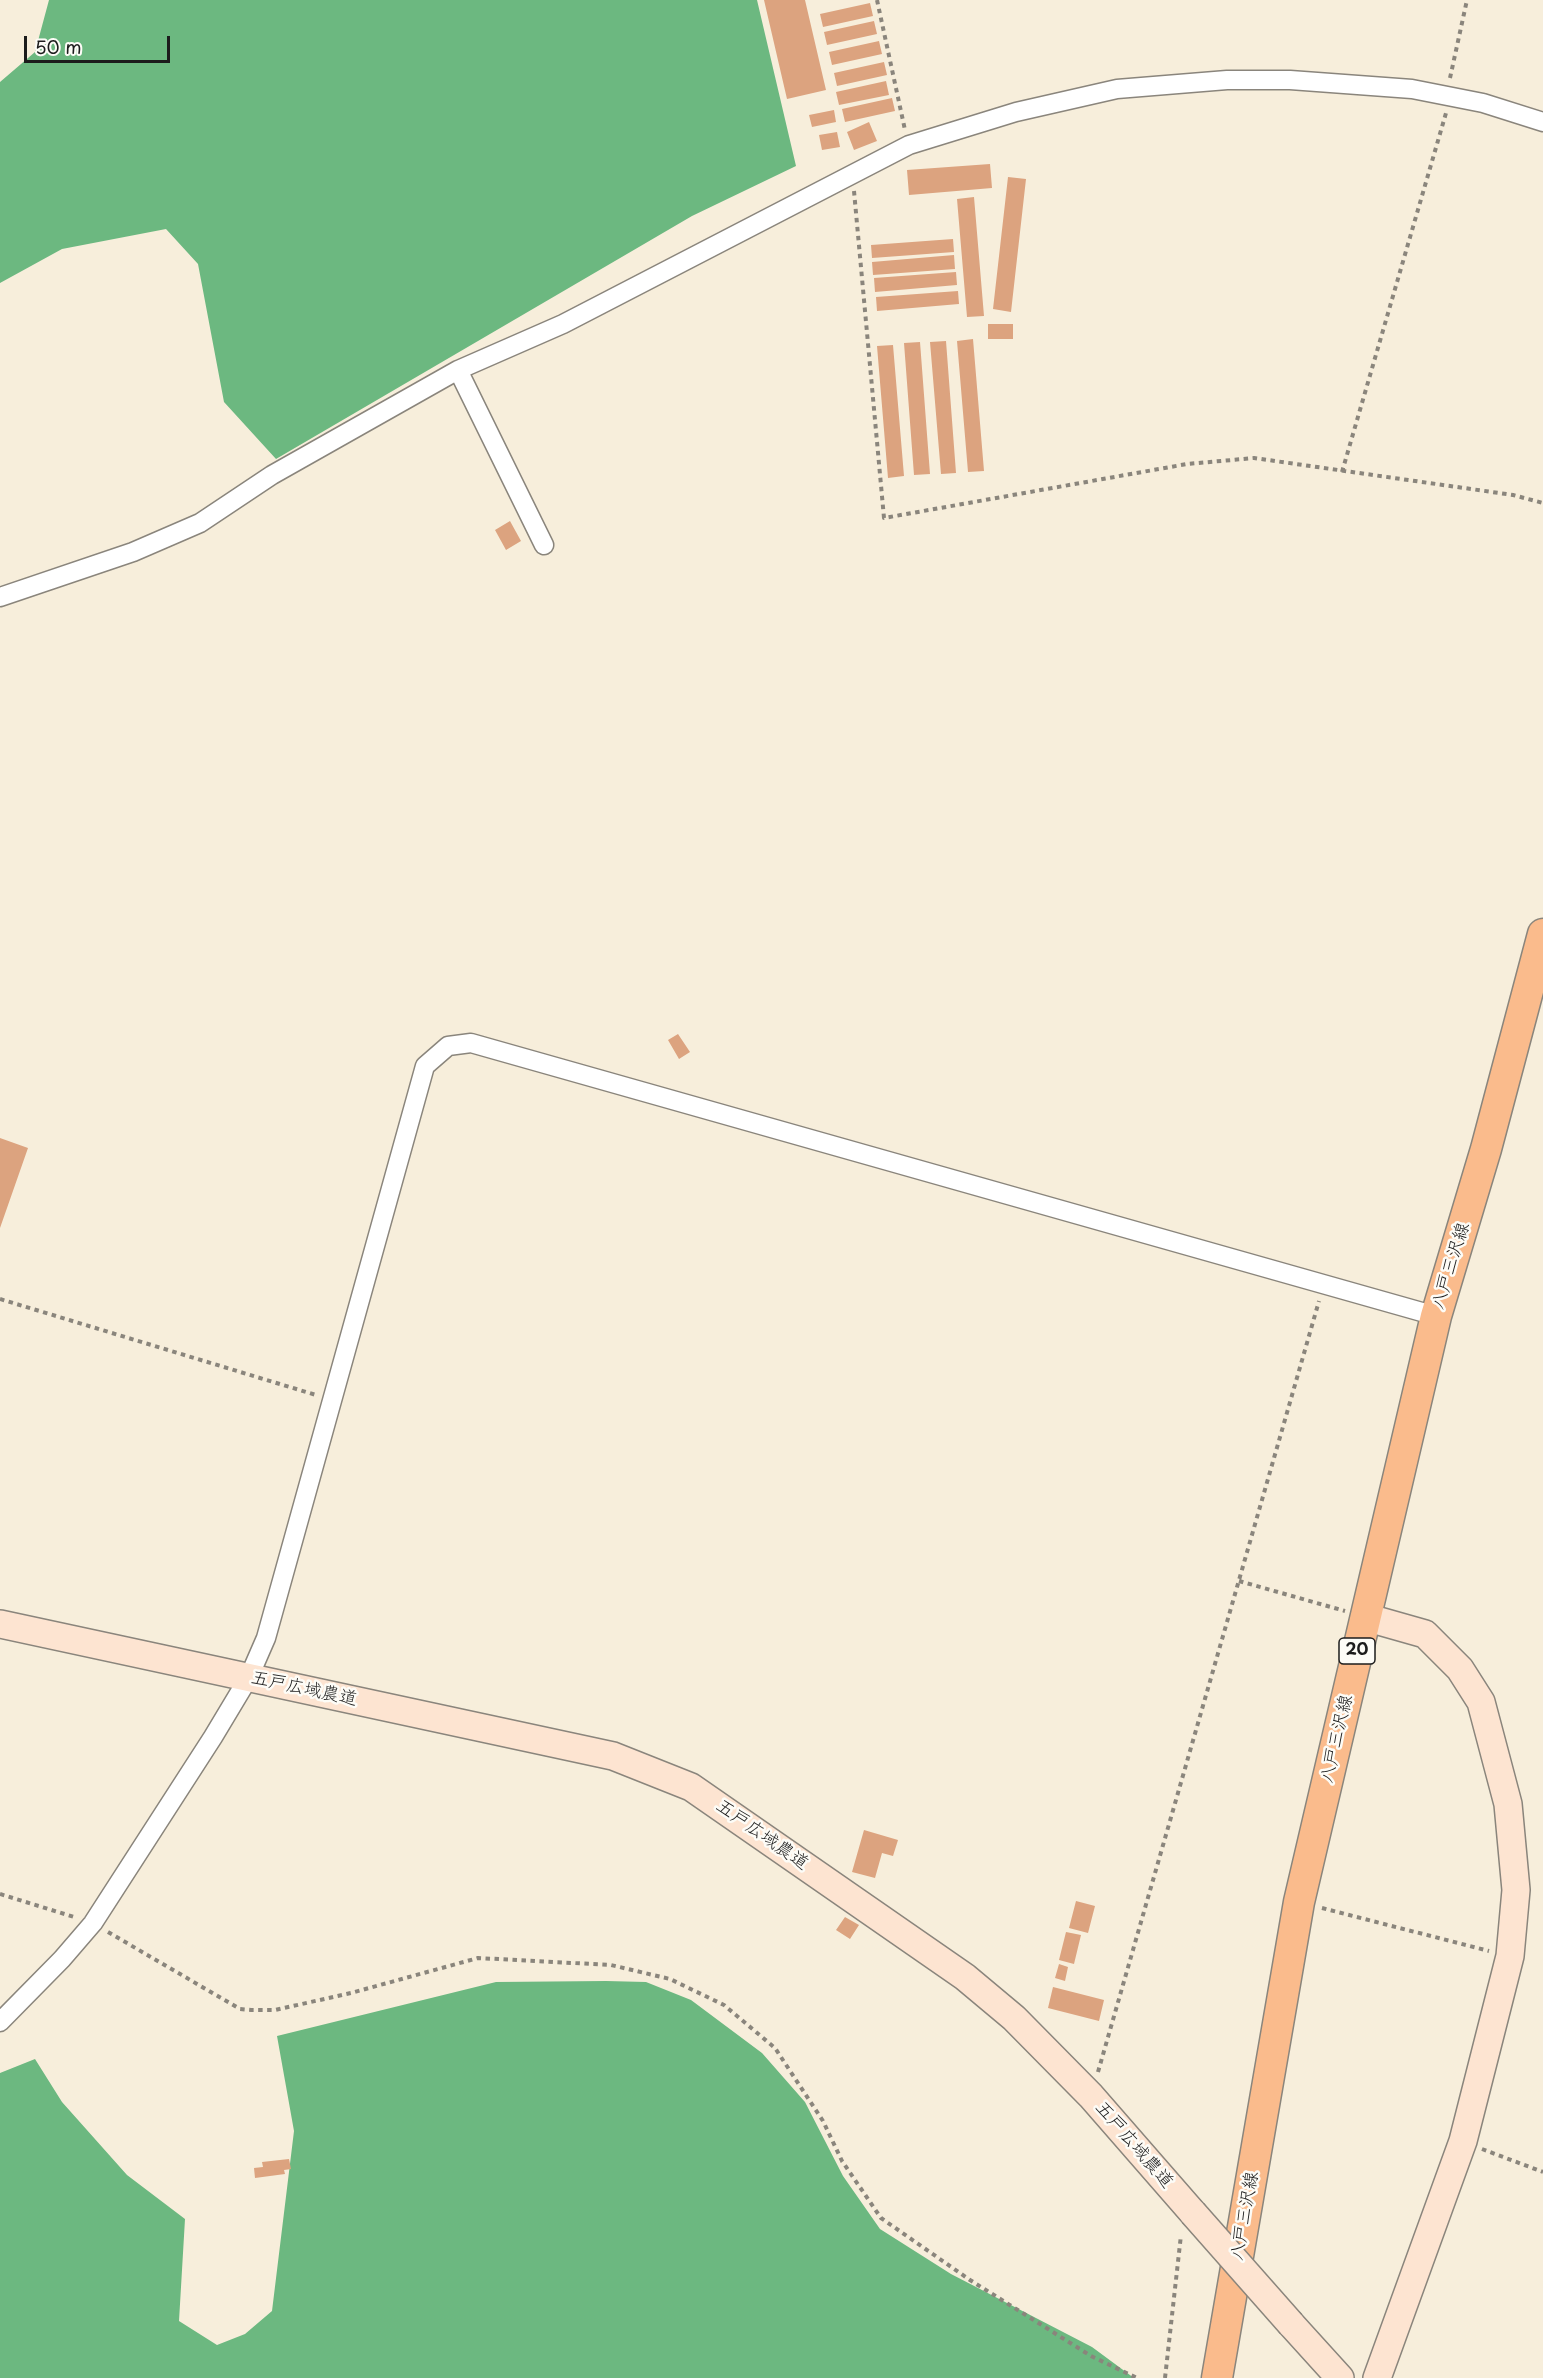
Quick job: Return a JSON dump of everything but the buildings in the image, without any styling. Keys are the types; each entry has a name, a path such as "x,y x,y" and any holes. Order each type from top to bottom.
{"main road":[{"name":"八戸三沢線","path":"1217,2378 1299,1902 1436,1316 1486,1149 1543,934"}],"street":[{"path":"0,597 134,552 200,523 272,475 458,370 563,324 909,145 1016,112 1117,89 1227,80 1353,83 1412,89 1483,103 1543,122"},
{"path":"458,370 544,545"},
{"path":"0,2022 62,1959 93,1923 249,1677 266,1638 425,1066 448,1046 471,1043 1436,1316"},
{"path":"1365,1617 1425,1634 1460,1669 1481,1702 1508,1804 1516,1890 1510,1956 1463,2141 1377,2378"},
{"name":"五戸広域農道","path":"0,1624 613,1756 691,1787 964,1977 1014,2018 1091,2096 1340,2378"}],"path":[{"path":"877,0 909,145"},
{"path":"1342,472 1445,121 1447,97 1467,0"},
{"path":"853,173 884,518 1187,464 1254,458 1513,495 1543,503"},
{"path":"1091,2096 1324,1284"},
{"path":"0,1299 334,1400"},
{"path":"1239,1581 1365,1617"},
{"path":"0,1894 93,1923 240,2009 275,2010 351,1993 478,1958 611,1965 670,1979 724,2005 775,2048 823,2121 842,2161 881,2218 970,2280 1091,2356 1137,2378"},
{"path":"1299,1902 1510,1956"},
{"path":"1463,2141 1543,2172"},
{"path":"1165,2378 1189,2209"}],"green space":[{"path":"49,0 757,0 796,166 692,216 276,459 224,402 198,264 166,229 62,249 0,283 0,82 35,52"},
{"path":"496,1982 646,1982 691,2000 762,2053 805,2102 843,2176 880,2229 951,2274 1092,2347 1134,2378 0,2378 0,2073 35,2059 62,2102 127,2175 185,2219 179,2321 217,2345 245,2334 272,2311 294,2131 277,2036"}]}
